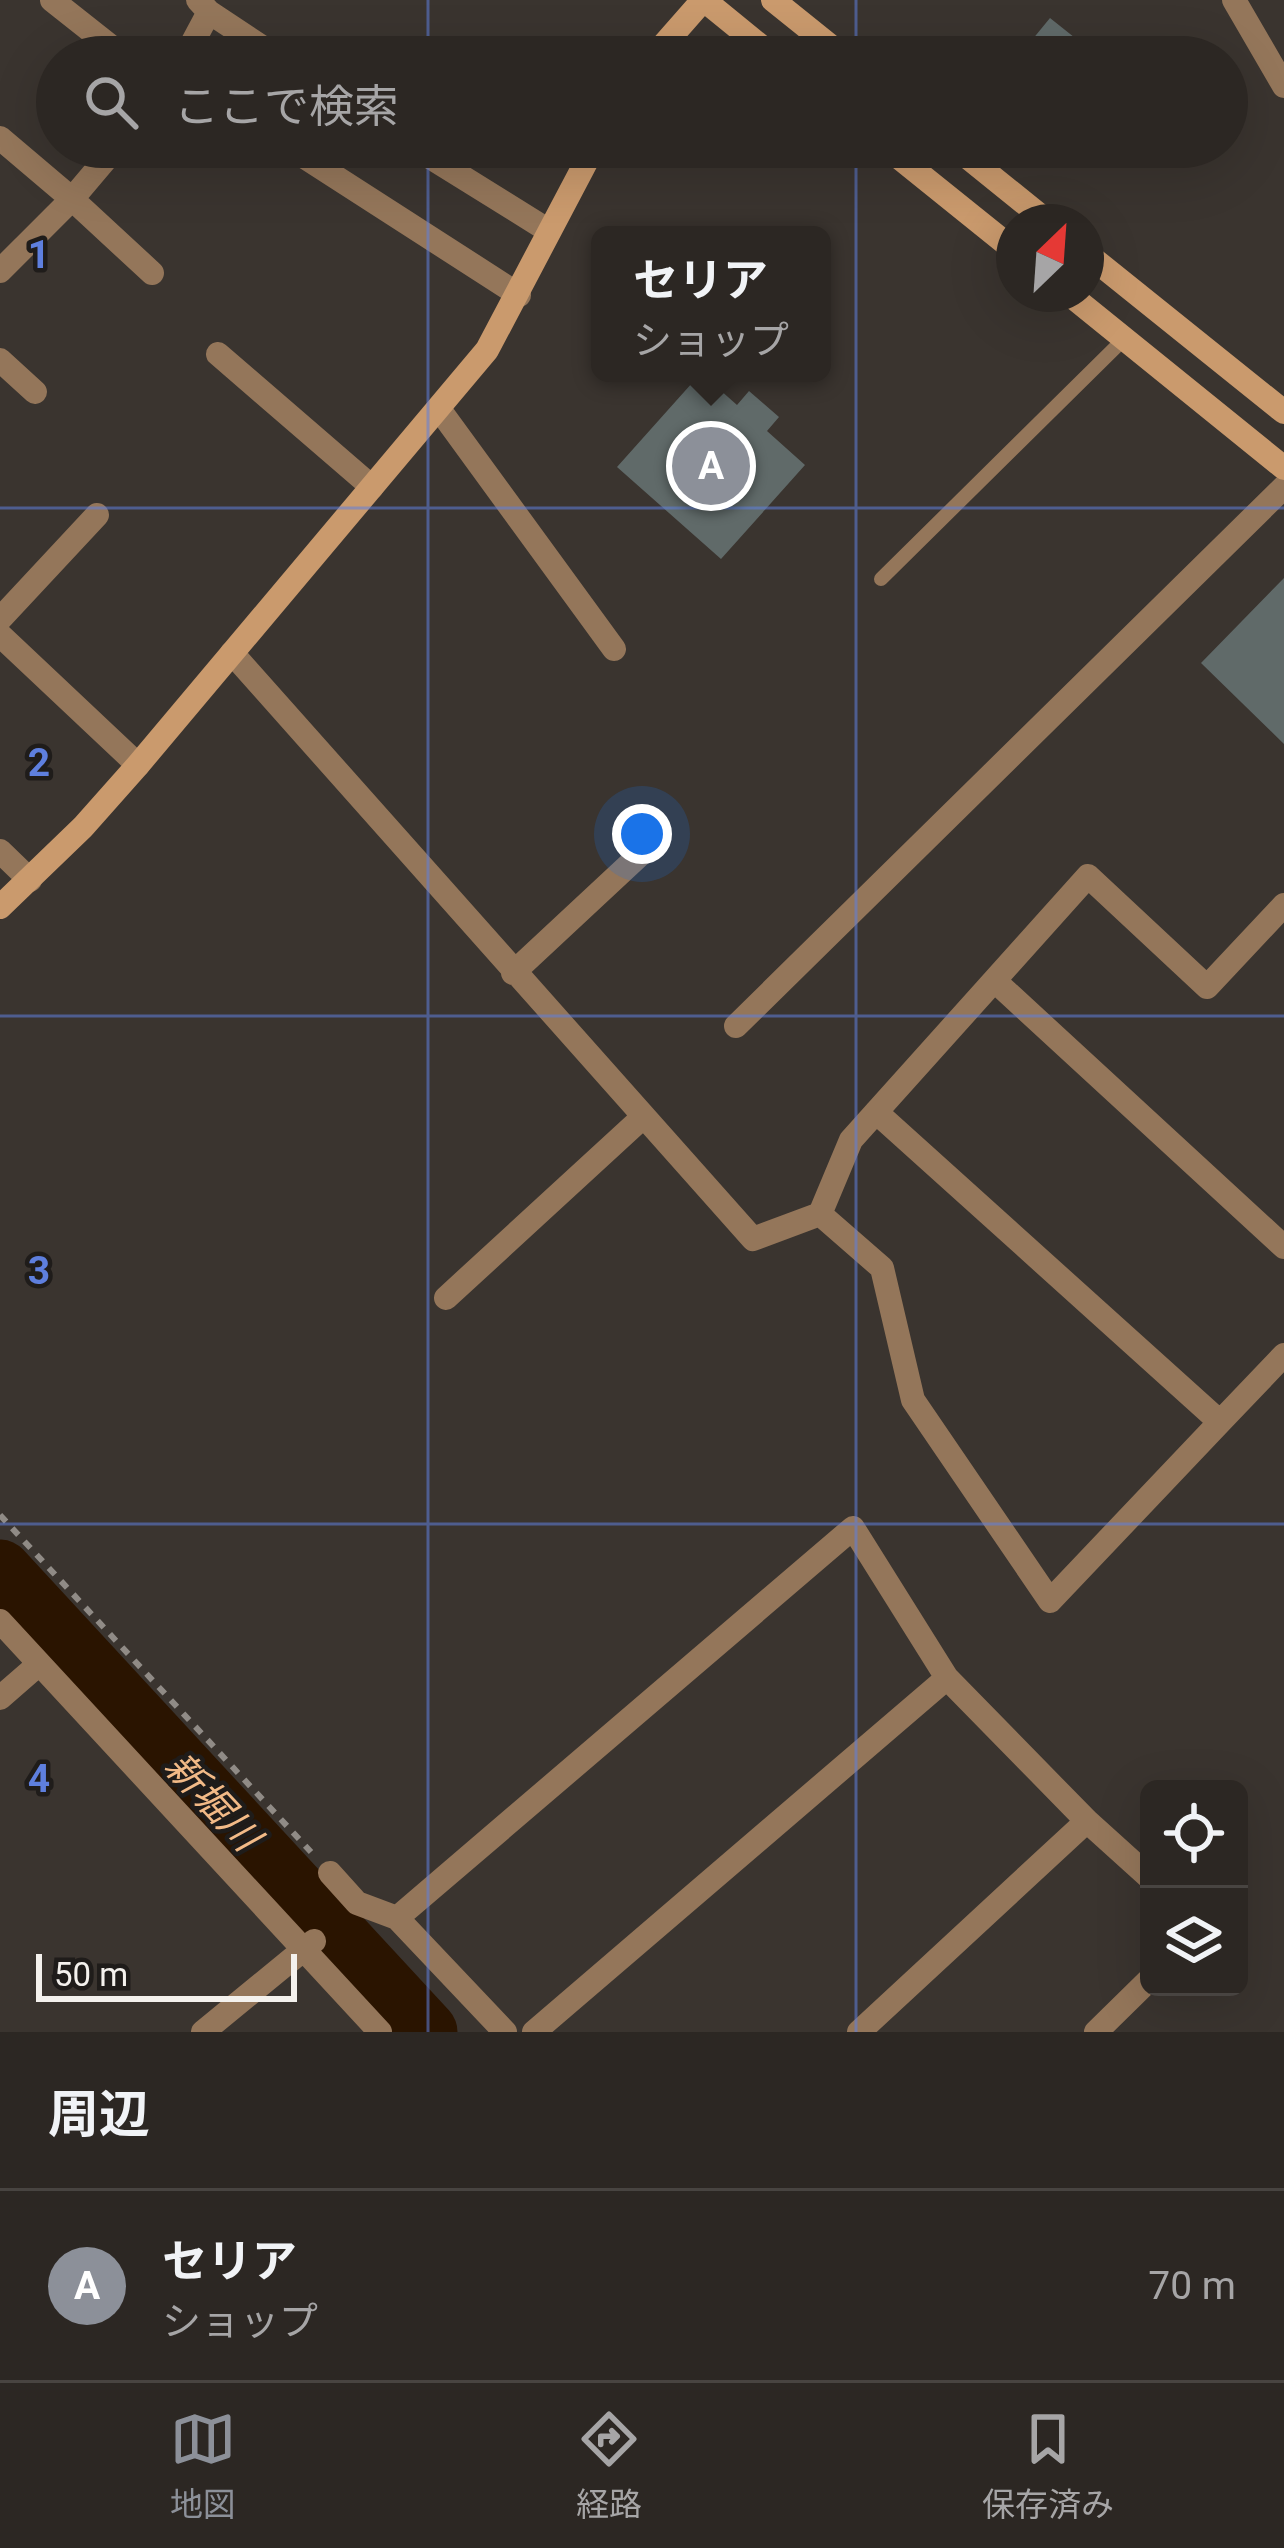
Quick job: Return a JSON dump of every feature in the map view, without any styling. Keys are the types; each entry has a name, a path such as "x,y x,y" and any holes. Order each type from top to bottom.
{"street":[{"path":"52,0 97,36"},
{"path":"671,36 703,0 748,36"},
{"path":"773,0 818,36"},
{"path":"1234,0 1284,86"},
{"path":"192,36 203,6 247,36"},
{"path":"0,138 152,274"},
{"path":"0,271 98,168"},
{"path":"322,168 519,295"},
{"path":"448,168 549,231"},
{"path":"0,907 138,765 487,350 583,168"},
{"path":"912,168 996,236"},
{"path":"981,168 1026,204"},
{"path":"1104,267 1284,412"},
{"path":"1091,312 1284,468"},
{"path":"218,354 372,487"},
{"path":"0,360 35,392"},
{"path":"439,409 614,649"},
{"path":"736,1026 1284,487"},
{"path":"0,619 97,515"},
{"path":"0,635 138,765"},
{"path":"232,652 753,1239 820,1214 851,1140 1088,876 1207,987 1284,905"},
{"path":"513,973 645,850"},
{"path":"0,851 30,880"},
{"path":"995,982 1284,1247"},
{"path":"876,1112 1220,1422"},
{"path":"446,1298 643,1117"},
{"path":"820,1214 882,1268 914,1400 1051,1601 1284,1354"},
{"path":"397,1918 853,1528 947,1678 1140,1869"},
{"path":"0,1621 309,1946 380,2032"},
{"path":"0,1698 39,1664"},
{"path":"534,2032 947,1678"},
{"path":"859,2032 1087,1821"},
{"path":"330,1873 353,1907 397,1918 505,2032"},
{"path":"203,2032 309,1946"},
{"path":"1096,2032 1140,1989"}],"lane":[{"path":"881,579 1124,339"}],"path":[{"path":"0,1515 330,1873"}],"building":[{"path":"1050,18 1073,36 1035,36"},
{"path":"693,382 711,382 737,405 749,391 779,417 767,431 805,465 721,559 617,467"},
{"path":"1284,578 1284,744 1201,663"}],"waterway":[{"name":"新堀川","path":"0,1571 426,2032"}],"place":[{"name":"セリア","path":"711,466"}]}
